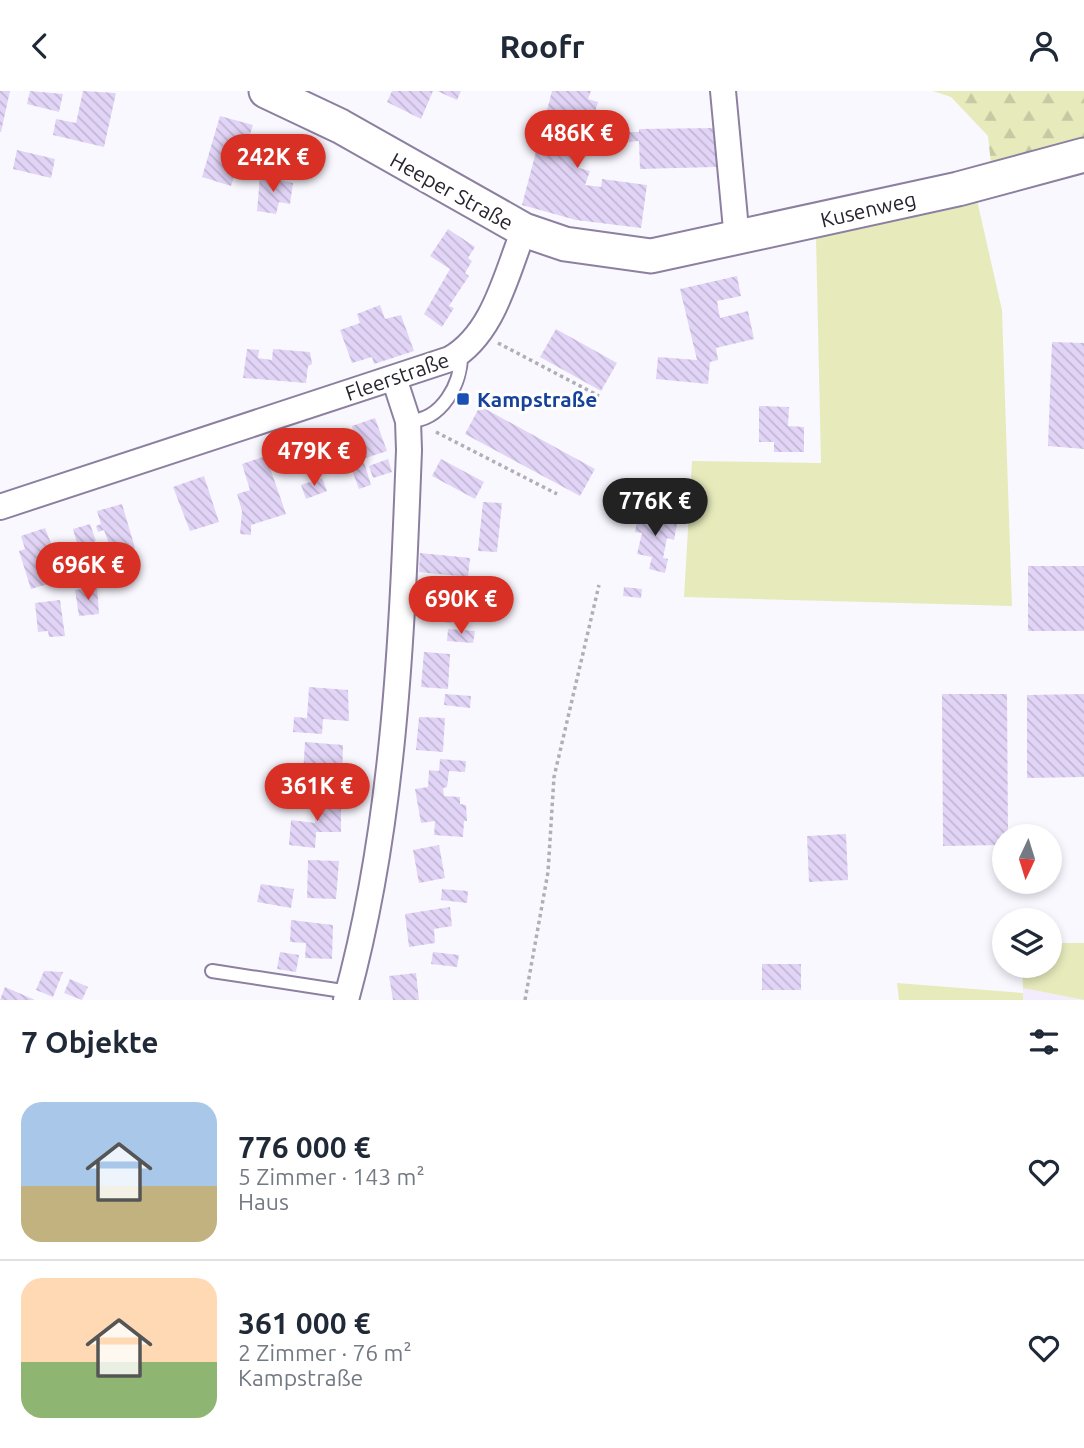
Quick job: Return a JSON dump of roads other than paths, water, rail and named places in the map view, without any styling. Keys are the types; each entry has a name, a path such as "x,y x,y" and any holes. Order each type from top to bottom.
{"street":[{"name":"Heeper Straße","path":"265,91 340,126 524,230 565,244 651,256"},
{"path":"723,91 737,240"},
{"name":"Kusenweg","path":"651,256 737,240 958,189 1084,155"},
{"name":"Fleerstraße","path":"0,507 394,378 461,353 482,332 524,230"},
{"path":"348,996 379,846 388,781 407,520 408,421 394,378"}],"lane":[{"path":"408,421 418,421 443,405 458,378 461,353"},
{"path":"212,971 348,996"}],"place":[{"name":"Kampstraße","path":"463,399"}]}
